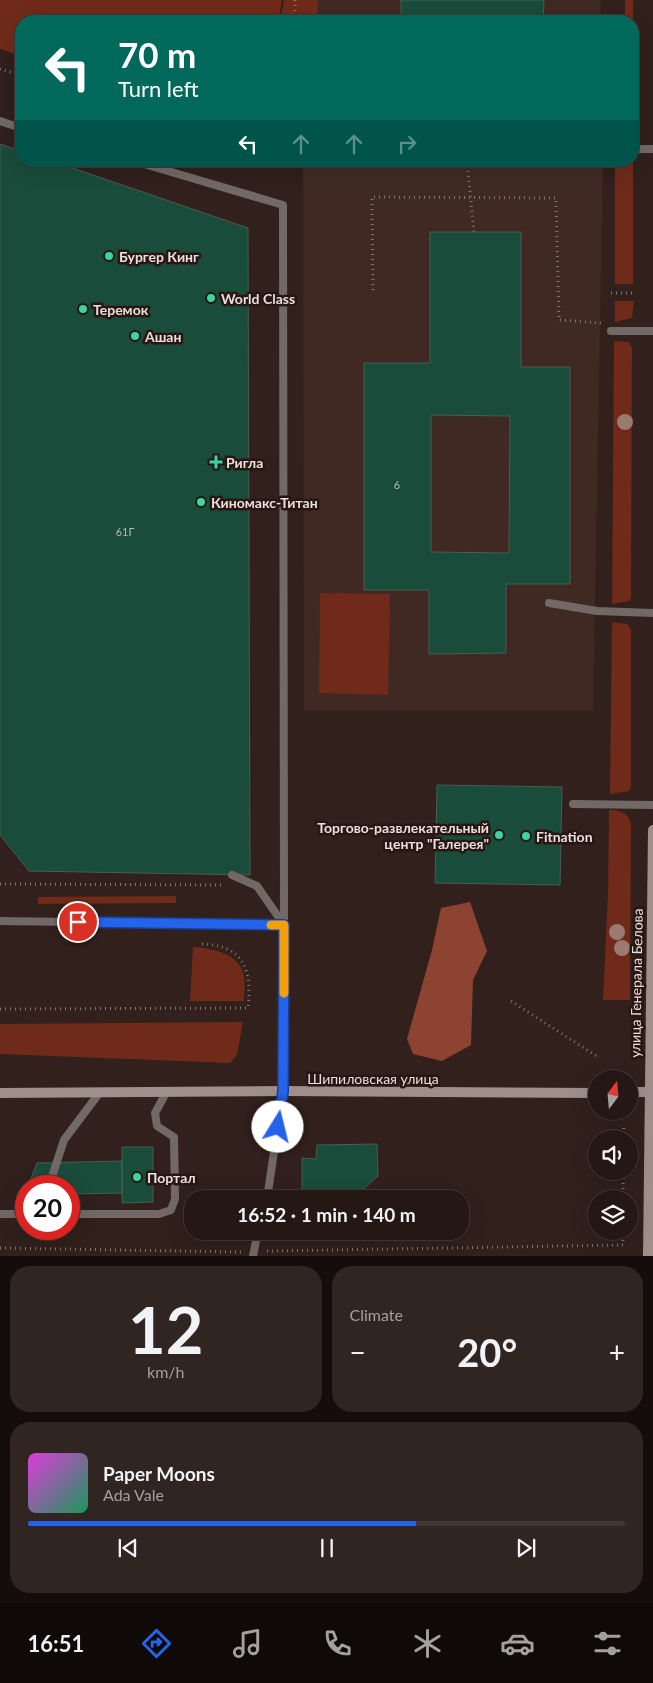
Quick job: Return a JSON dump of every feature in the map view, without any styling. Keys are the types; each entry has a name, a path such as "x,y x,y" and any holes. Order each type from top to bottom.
{"main road":[{"name":"улица Генерала Белова","path":"648,1256 650,1238 653,830"},
{"name":"Шипиловская улица","path":"0,1093 283,1091 588,1093"},
{"path":"638,1092 651,1092"}],"lane":[{"path":"0,121 15,126"},
{"path":"639,149 653,149"},
{"path":"154,167 283,205 283,1091 268,1190"},
{"path":"611,331 653,331"},
{"path":"550,603 596,611 653,613"},
{"path":"573,804 653,805"},
{"path":"232,875 257,886 284,925"},
{"path":"0,921 284,925"},
{"path":"53,1175 64,1140 100,1092"},
{"path":"80,1214 159,1214 171,1210 175,1199 174,1137 157,1126 155,1113 166,1093"},
{"path":"0,1214 15,1214"},
{"path":"253,1254 256,1240"}],"path":[{"path":"295,0 295,15"},
{"path":"0,69 15,73"},
{"path":"468,167 474,232"},
{"path":"373,290 372,197 556,198 559,320 600,322 611,331"},
{"path":"611,293 633,293"},
{"path":"0,884 228,885"},
{"path":"0,1009 248,1008 248,972 243,962 224,948 210,944 199,944"},
{"path":"511,1001 598,1057"},
{"path":"624,1124 624,1130"},
{"path":"0,1248 253,1254 623,1245 623,1240"}],"shaded area":[{"path":"0,0 282,0 279,15 15,15 15,54 0,49"},
{"path":"284,0 318,0 317,15 281,15"},
{"path":"318,0 601,0 600,15 317,15"},
{"path":"625,0 633,0 633,15 617,15 625,14"},
{"path":"303,167 603,167 593,711 304,711"},
{"path":"615,167 633,167 633,284 615,284"},
{"path":"615,301 634,301 632,318 615,322"},
{"path":"614,341 629,342 632,348 631,597 629,601 612,604"},
{"path":"320,593 390,594 388,695 319,693"},
{"path":"612,622 627,624 631,629 631,786 629,791 610,794"},
{"path":"609,810 623,812 631,824 630,1000 603,1000 608,893"},
{"path":"176,896 176,903 38,904 38,897"},
{"path":"470,902 487,951 473,980 471,1045 442,1061 413,1054 407,1039 432,950 441,908"},
{"path":"193,947 215,950 230,956 236,961 244,976 244,1001 190,1001"},
{"path":"243,1022 237,1055 230,1063 0,1054 0,1024"}],"building":[{"path":"401,0 544,0 543,15 401,15"},
{"path":"0,144 15,149 15,167 70,167 248,228 250,875 29,871 0,835"},
{"path":"430,232 521,232 521,367 570,367 570,584 506,584 506,653 429,654 429,590 364,590 364,363 430,363","holes":["431,415 510,416 509,553 431,552"]},
{"name":"Торгово-развлекательный центр \"Галерея\"","path":"437,785 562,787 560,885 435,883"},
{"path":"377,1144 378,1176 362,1190 302,1190 302,1158 316,1159 317,1145"},
{"name":"Портал","path":"122,1147 153,1147 153,1202 122,1203"},
{"path":"122,1161 122,1193 80,1194 80,1175 32,1175 37,1163"}],"slow traffic":[{"path":"271,925 284,925 284,993"}],"place":[{"name":"Бургер Кинг","path":"109,256"},
{"name":"World Class","path":"211,298"},
{"name":"Теремок","path":"83,309"},
{"name":"Ашан","path":"135,336"},
{"name":"Ригла","path":"216,462"},
{"name":"Киномакс-Титан","path":"201,502"},
{"name":"Торгово-развлекательный центр \"Галерея\"","path":"499,835"},
{"name":"Fitnation","path":"526,836"},
{"name":"Портал","path":"137,1177"}],"route":[{"path":"78,922 284,925 283,1091 278,1127"}]}
